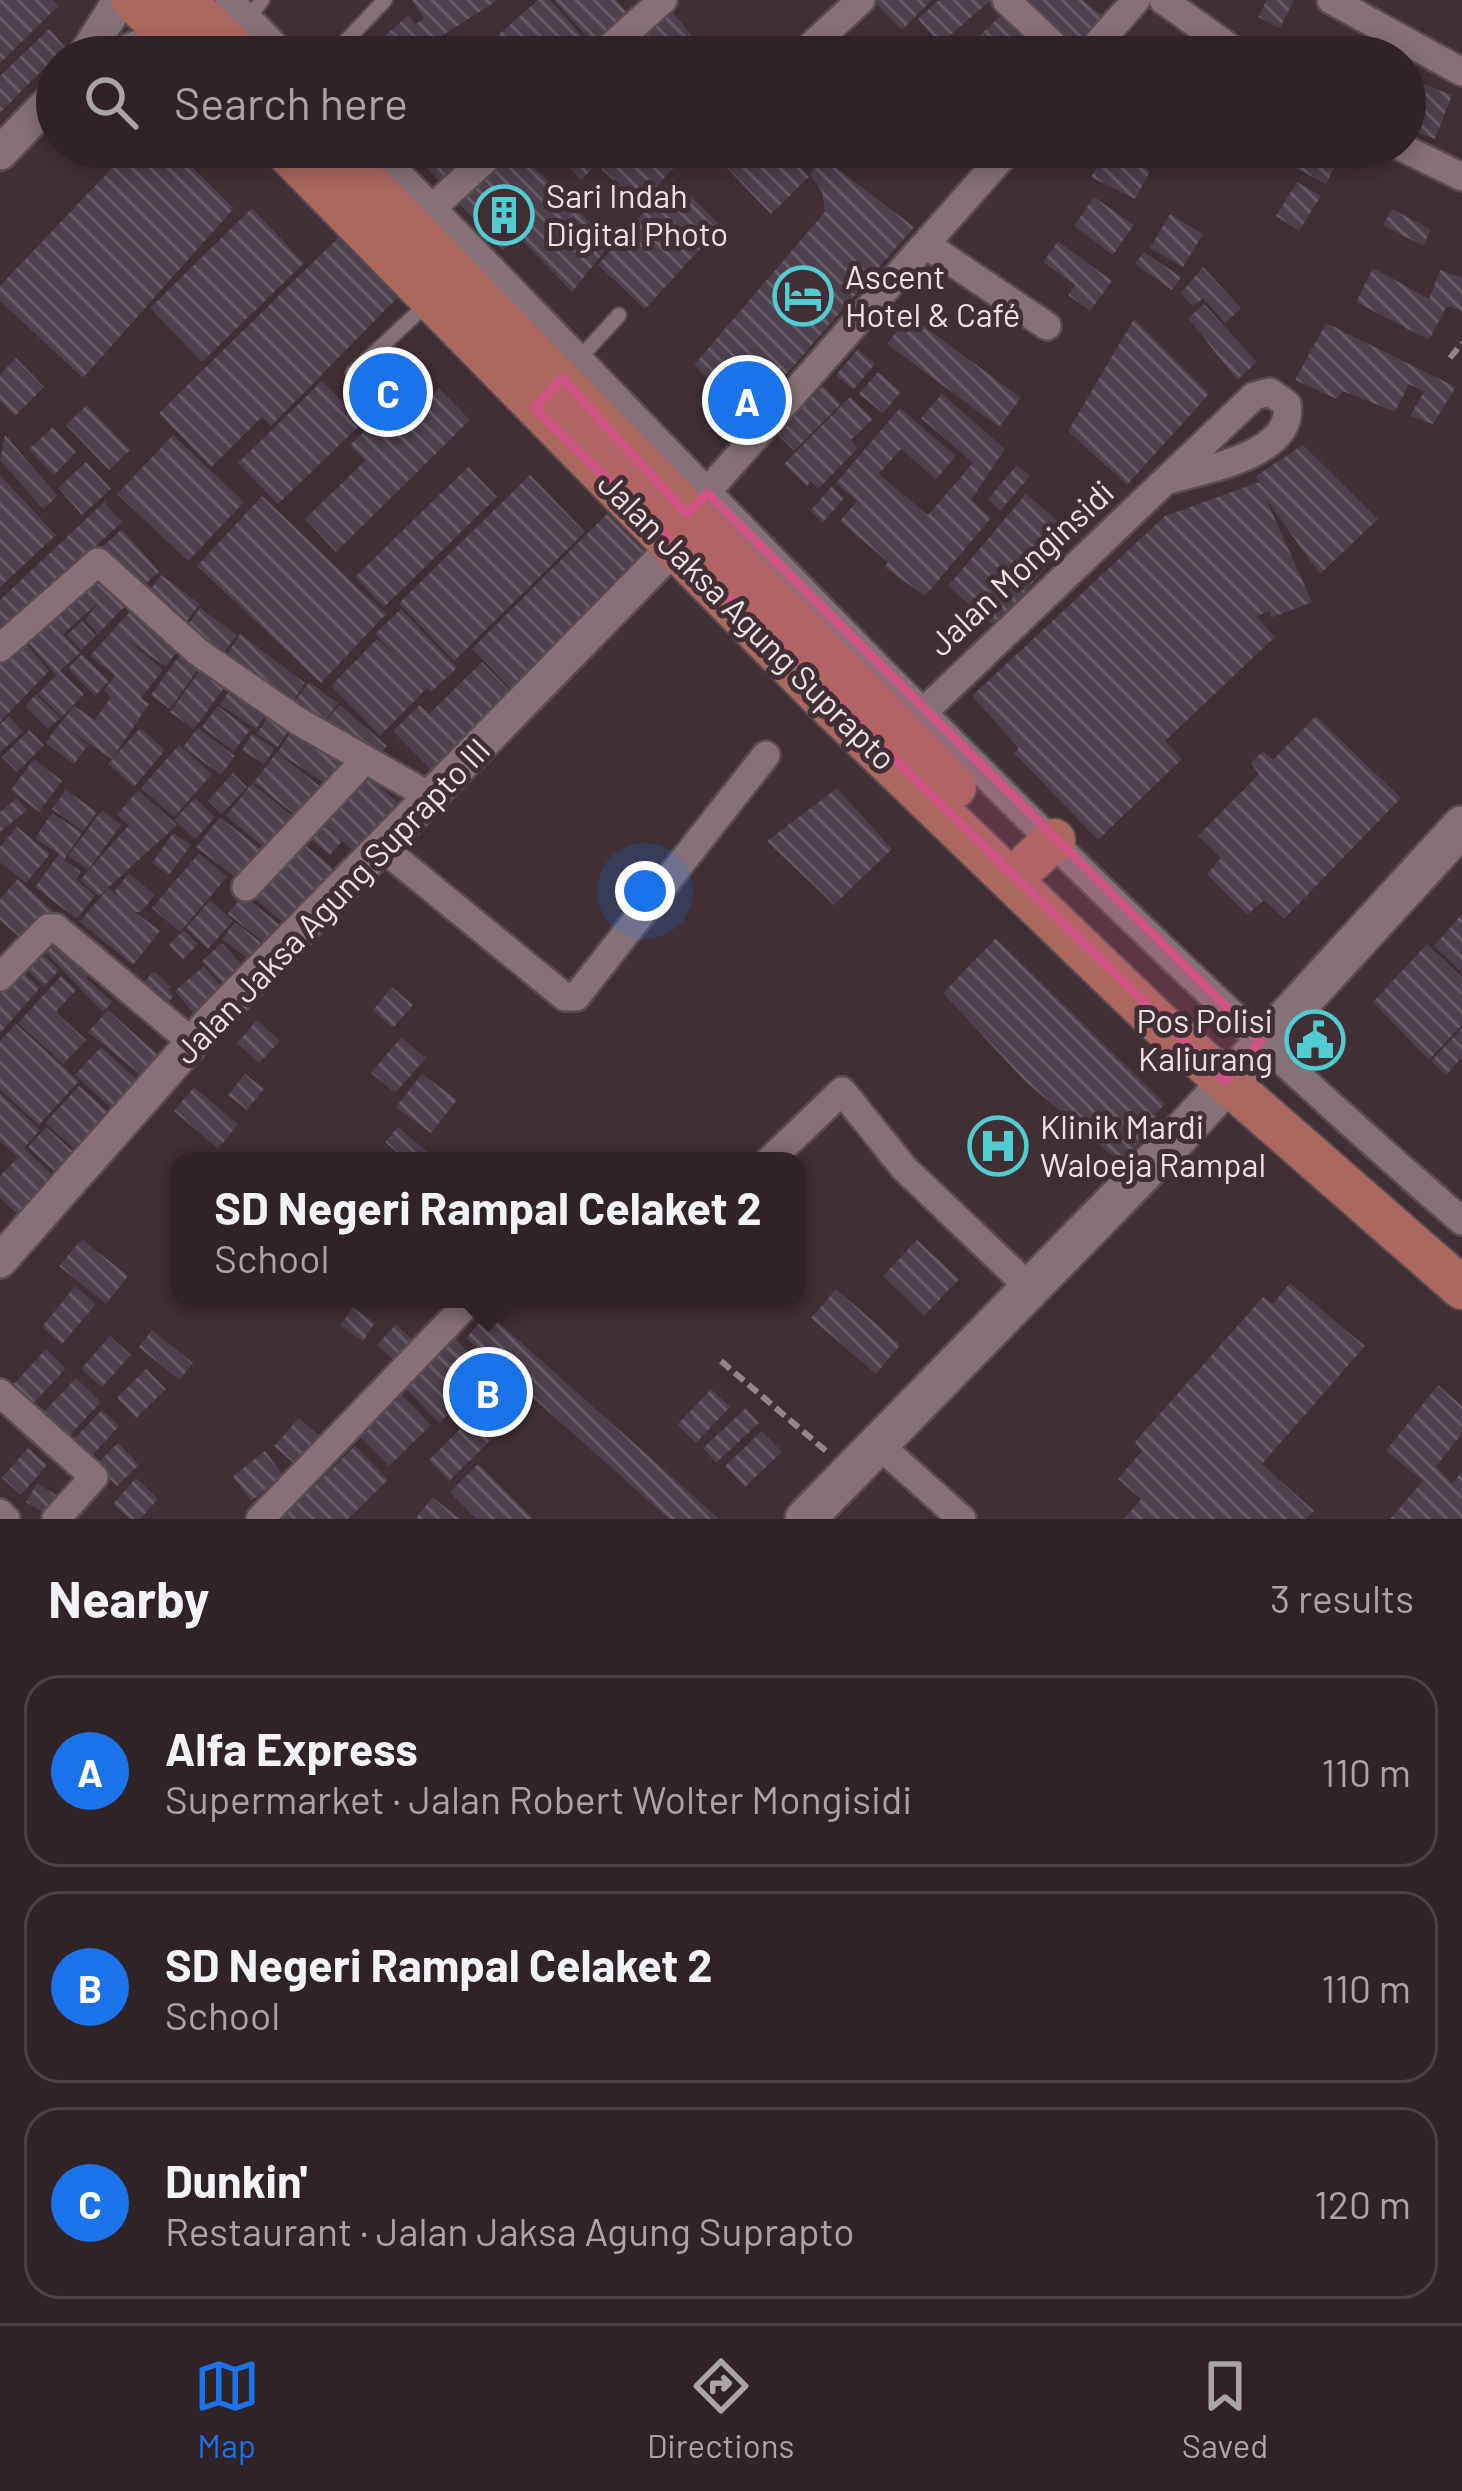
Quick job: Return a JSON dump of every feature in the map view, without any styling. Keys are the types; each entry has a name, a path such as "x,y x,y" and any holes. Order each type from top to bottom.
{"main road":[{"path":"133,0 219,26"},
{"name":"Jalan Jaksa Agung Suprapto","path":"302,168 431,300 559,381"},
{"name":"Jalan Jaksa Agung Suprapto","path":"367,168 689,518 1243,1061"},
{"name":"Jalan Jaksa Agung Suprapto","path":"689,518 912,722 1243,1061"},
{"path":"805,1519 1031,1289 1462,826"},
{"path":"1243,1061 1462,1256"},
{"path":"1243,1061 1462,1288"}],"street":[{"path":"98,36 120,0"},
{"path":"622,36 662,0"},
{"path":"822,36 861,0"},
{"path":"1006,0 1044,36"},
{"path":"1104,36 1136,0"},
{"path":"1163,0 1214,36"},
{"path":"1331,0 1396,36"},
{"path":"185,36 219,26"},
{"path":"1426,52 1462,72"},
{"path":"0,153 36,116"},
{"path":"1426,159 1462,177"},
{"name":"Jalan Jaksa Agung Suprapto","path":"376,168 432,208 559,381 689,518"},
{"path":"432,208 476,168"},
{"path":"689,518 993,168"},
{"path":"928,246 1047,326"},
{"name":"Jalan Monginsidi","path":"912,722 1169,480"},
{"name":"Jalan Jaksa Agung Suprapto III","path":"0,1262 193,1043 384,848 689,518"},
{"path":"0,648 98,562 199,652 364,761 431,797"},
{"path":"384,848 566,997 576,997 766,755"},
{"path":"246,887 364,761"},
{"path":"0,977 48,928 56,928 193,1043"},
{"path":"1243,1061 1462,1221"},
{"path":"778,1152 842,1091 904,1168 1031,1289"},
{"path":"260,1519 464,1308"},
{"path":"0,1393 94,1477 56,1519"},
{"path":"879,1445 962,1519"}],"lane":[{"path":"351,36 385,0"},
{"path":"353,373 431,300"},
{"path":"559,381 619,315"}],"path":[{"path":"1450,358 1462,344"},
{"path":"721,1361 834,1457"}],"highlighted area":[{"path":"562,378 687,514 707,493 1261,1041 1225,1081 534,408"}],"building":[{"path":"0,0 52,0 58,6 0,63"},
{"path":"412,0 498,0 442,36 384,36 409,15 415,24 424,19"},
{"path":"538,0 550,0 582,36 497,36"},
{"path":"554,0 616,0 629,15 604,36 586,36"},
{"path":"872,0 932,0 902,30"},
{"path":"939,0 991,0 949,36 933,36 918,19"},
{"path":"1014,0 1082,0 1103,16 1087,36 1053,36"},
{"path":"1267,0 1294,0 1280,28 1258,17"},
{"path":"668,7 692,36 634,36"},
{"path":"1008,9 1034,36 979,36"},
{"path":"36,41 36,76 0,113 0,76"},
{"path":"1426,85 1452,95 1435,139 1426,135"},
{"path":"112,168 193,168 234,208 83,378 0,301 0,286"},
{"path":"427,168 467,168 445,188"},
{"path":"481,168 534,168 611,243 572,292 518,236 503,250 451,195"},
{"path":"570,168 593,168 581,180"},
{"path":"602,168 673,168 640,205"},
{"path":"727,168 800,168 809,177 771,214"},
{"name":"Ascent Hotel & Café","path":"816,168 837,168 914,227 746,421 694,365 825,212 822,192 810,174"},
{"path":"1096,168 1150,171 1135,199 1091,177"},
{"path":"1296,168 1334,168 1326,184"},
{"path":"673,178 721,226 645,309 598,265"},
{"path":"1297,182 1321,196 1299,231 1276,216"},
{"path":"1094,197 1134,225 1113,255 1074,226"},
{"path":"252,208 304,263 202,362 150,308"},
{"path":"1392,209 1431,230 1423,246 1383,225"},
{"path":"1170,214 1203,234 1183,267 1150,248"},
{"path":"344,232 403,292 271,426 262,417 211,467 159,413"},
{"path":"1058,241 1112,281 1090,311 1068,295 1075,285 1043,262"},
{"path":"1144,252 1181,277 1172,290 1135,264"},
{"path":"1203,267 1241,308 1225,323 1203,298 1193,307 1181,293"},
{"path":"1373,268 1429,299 1440,270 1462,278 1462,311 1447,306 1429,340 1356,302"},
{"path":"1204,304 1257,362 1237,380 1188,318"},
{"path":"909,315 1021,398 999,427 887,344"},
{"path":"1134,319 1209,394 1127,485 1068,431"},
{"path":"1326,323 1456,387 1433,424 1410,416 1424,392 1409,384 1395,412 1343,391 1337,399 1295,380"},
{"path":"858,349 875,364 853,390 836,375"},
{"path":"16,358 44,387 15,416 0,401 0,375"},
{"path":"878,372 901,392 883,413 859,394"},
{"path":"322,381 362,423 278,504 238,463"},
{"path":"823,386 841,404 794,451 776,433"},
{"path":"439,388 470,420 336,552 305,519 365,461 350,445 381,415 396,430"},
{"path":"942,394 1005,449 971,500 991,518 925,596 884,567 888,562 840,521 857,501 836,483 900,408 956,456 936,479 901,449 879,474 928,515 973,463 921,418"},
{"path":"850,397 873,419 851,440 858,448 818,489 811,481 807,486 784,464"},
{"path":"87,405 130,450 109,470 66,425"},
{"path":"53,427 76,452 54,475 29,449"},
{"path":"5,435 58,496 43,509 0,460"},
{"path":"173,435 244,502 188,561 117,494"},
{"path":"1303,445 1378,519 1320,574 1266,499 1312,602 1271,618 1270,611 1256,616 1275,637 1165,741 1182,759 1098,840 1014,753 1019,748 972,696 1165,516 1259,482 1256,476"},
{"path":"86,462 111,489 82,515 58,488"},
{"path":"1017,465 1030,476 1000,511 988,499"},
{"path":"468,467 497,497 384,607 355,577"},
{"path":"0,475 56,535 0,587"},
{"path":"530,475 585,532 454,661 399,603"},
{"path":"832,486 844,498 823,522 810,511"},
{"path":"1026,494 1074,535 995,627 948,586"},
{"path":"262,496 386,614 321,683 197,566"},
{"path":"104,502 122,522 0,634 0,600"},
{"path":"608,513 646,553 512,690 472,649"},
{"path":"122,529 159,572 136,592 99,550"},
{"path":"94,565 131,600 98,634 85,620 99,602 63,634 80,653 60,671 84,694 62,717 38,694 56,675 19,632"},
{"path":"161,575 200,604 182,627 144,598"},
{"path":"134,607 183,642 166,667 124,637 163,670 141,698 149,704 112,759 66,728 88,745 74,764 45,743 74,706 95,720 111,697 103,691 115,676 90,656"},
{"path":"200,608 237,635 221,657 184,630"},
{"path":"401,609 457,668 431,692 427,688 380,736 331,686 377,639 397,657 375,634"},
{"path":"82,621 96,636 81,650 67,635"},
{"path":"18,634 49,671 0,722 0,650"},
{"path":"240,634 305,683 289,708 223,660"},
{"path":"187,645 205,659 170,709 151,695"},
{"path":"82,654 109,681 95,696 68,668"},
{"path":"208,659 232,677 194,729 170,712"},
{"path":"482,662 517,698 437,776 393,731 420,705 429,714"},
{"path":"236,681 272,705 256,729 220,705"},
{"path":"309,682 338,703 322,725 293,704"},
{"path":"36,694 60,718 48,729 25,706"},
{"path":"340,705 387,746 372,764 324,723"},
{"path":"218,706 250,730 234,751 202,727"},
{"path":"273,708 294,721 278,747 257,734"},
{"path":"9,716 23,732 0,752 0,724"},
{"path":"1316,716 1401,798 1284,919 1264,900 1247,915 1207,874 1221,858 1198,836 1259,774 1251,763 1263,751 1273,760"},
{"path":"298,721 357,760 336,791 278,752"},
{"path":"140,728 165,750 134,787 108,764"},
{"path":"198,728 235,756 221,775 183,747"},
{"path":"29,730 44,745 17,772 2,757"},
{"path":"252,734 275,748 264,764 242,750"},
{"path":"179,745 212,774 174,817 141,788"},
{"path":"277,752 323,789 300,819 254,782"},
{"path":"34,759 62,781 39,812 11,790"},
{"path":"361,769 398,803 355,852 342,841 330,855 306,835 317,821 336,835 318,819"},
{"path":"233,773 247,787 222,814 208,801"},
{"path":"252,783 296,819 269,852 226,816"},
{"path":"837,788 892,849 834,905 767,841"},
{"path":"66,790 97,812 83,831 52,809"},
{"path":"138,790 177,825 99,896 80,880 129,825 117,815"},
{"path":"17,798 27,810 0,832 0,812"},
{"path":"195,798 215,817 195,839 174,820"},
{"path":"102,810 121,825 88,870 68,856"},
{"path":"52,813 82,833 64,860 81,872 76,880 95,895 77,919 35,887 59,854 35,838"},
{"path":"220,817 264,852 240,881 196,847"},
{"path":"17,827 50,854 26,883 0,862 0,847"},
{"path":"173,833 191,845 169,875 152,863"},
{"path":"295,837 339,873 292,930 248,893"},
{"path":"199,853 227,877 180,932 152,908"},
{"path":"129,873 155,895 141,912 135,912 160,931 133,965 80,922 108,888 120,898 115,891"},
{"path":"18,879 54,912 26,943 0,920 0,899"},
{"path":"243,895 286,930 272,949 228,914"},
{"path":"210,900 233,921 208,949 186,928"},
{"path":"1462,914 1462,972 1434,946"},
{"path":"235,922 269,949 256,965 222,939"},
{"path":"184,930 198,944 183,959 169,945"},
{"path":"59,933 96,967 86,978 112,1002 103,1012 43,950"},
{"path":"996,938 1165,1104 1155,1114 1161,1120 1121,1163 1025,1081 943,993"},
{"path":"222,943 250,974 230,992 202,961"},
{"path":"1427,944 1462,977 1462,1025 1429,1060 1373,1002"},
{"path":"35,947 59,970 44,986 20,963"},
{"path":"16,966 40,988 0,1033 0,984"},
{"path":"204,966 231,998 202,1023 175,991"},
{"path":"154,971 174,996 165,1006 142,984"},
{"path":"61,976 76,990 56,1012 86,1040 63,1064 18,1023"},
{"path":"392,987 413,1005 393,1028 373,1010"},
{"path":"108,1010 168,1064 151,1083 88,1032"},
{"path":"257,1020 280,1041 259,1063 237,1043"},
{"path":"16,1024 79,1081 39,1125 0,1090 0,1041"},
{"path":"1462,1028 1462,1057 1446,1075 1431,1061"},
{"path":"401,1037 426,1058 395,1093 371,1073"},
{"path":"101,1047 146,1088 121,1117 75,1075"},
{"path":"245,1074 264,1089 247,1110 228,1095"},
{"path":"422,1074 457,1100 431,1133 396,1107"},
{"path":"79,1086 118,1121 85,1158 45,1123"},
{"path":"194,1087 238,1124 218,1149 174,1111"},
{"path":"0,1093 40,1130 24,1148 61,1183 26,1222 0,1198 0,1176 18,1157 0,1141"},
{"path":"46,1127 81,1159 63,1179 28,1147"},
{"path":"398,1127 428,1152 397,1152 385,1142"},
{"path":"82,1239 128,1276 106,1304 59,1266"},
{"path":"917,1240 959,1279 924,1316 883,1276"},
{"path":"1290,1283 1365,1346 1262,1464 1314,1511 1306,1519 1124,1519 1141,1499 1118,1479 1142,1451 1135,1442 1263,1297 1273,1304"},
{"path":"75,1286 96,1304 62,1344 42,1327"},
{"path":"836,1289 900,1345 876,1374 811,1318"},
{"path":"351,1308 375,1323 363,1341 340,1326"},
{"path":"488,1313 719,1519 669,1519 466,1338"},
{"path":"396,1324 417,1344 399,1365 377,1345"},
{"path":"152,1330 193,1363 179,1380 139,1347"},
{"path":"110,1336 131,1355 102,1387 81,1369"},
{"path":"455,1339 489,1374 439,1423 405,1388"},
{"path":"46,1349 66,1368 32,1405 12,1386"},
{"path":"146,1369 166,1389 136,1418 117,1398"},
{"path":"76,1378 101,1402 67,1438 42,1414"},
{"path":"1438,1385 1462,1406 1462,1434 1436,1466 1452,1483 1462,1472 1462,1519 1390,1519 1423,1481 1386,1451"},
{"path":"711,1389 730,1407 696,1443 677,1425"},
{"path":"400,1393 431,1425 389,1466 358,1435"},
{"path":"481,1408 502,1429 449,1481 429,1460"},
{"path":"746,1408 759,1423 716,1463 703,1448"},
{"path":"102,1410 119,1426 91,1457 73,1440"},
{"path":"299,1418 322,1439 298,1467 274,1446"},
{"path":"762,1431 782,1452 745,1487 725,1466"},
{"path":"118,1443 139,1465 117,1486 96,1465"},
{"path":"355,1446 388,1480 348,1519 281,1519"},
{"path":"28,1448 47,1465 21,1495 2,1478"},
{"path":"265,1451 284,1476 251,1501 233,1476"},
{"path":"478,1464 533,1519 477,1519 450,1492"},
{"path":"136,1478 158,1499 140,1519 130,1519 113,1504"},
{"path":"37,1483 64,1500 53,1518 26,1502"},
{"path":"433,1497 459,1519 415,1519"}],"place":[{"name":"Sari Indah Digital Photo","path":"504,215"},
{"name":"Ascent Hotel & Café","path":"803,296"},
{"name":"Dunkin'","path":"388,392"},
{"name":"Alfa Express","path":"747,400"},
{"name":"Pos Polisi Kaliurang","path":"1315,1040"},
{"name":"Klinik Mardi Waloeja Rampal","path":"998,1146"},
{"name":"SD Negeri Rampal Celaket 2","path":"488,1392"}]}
